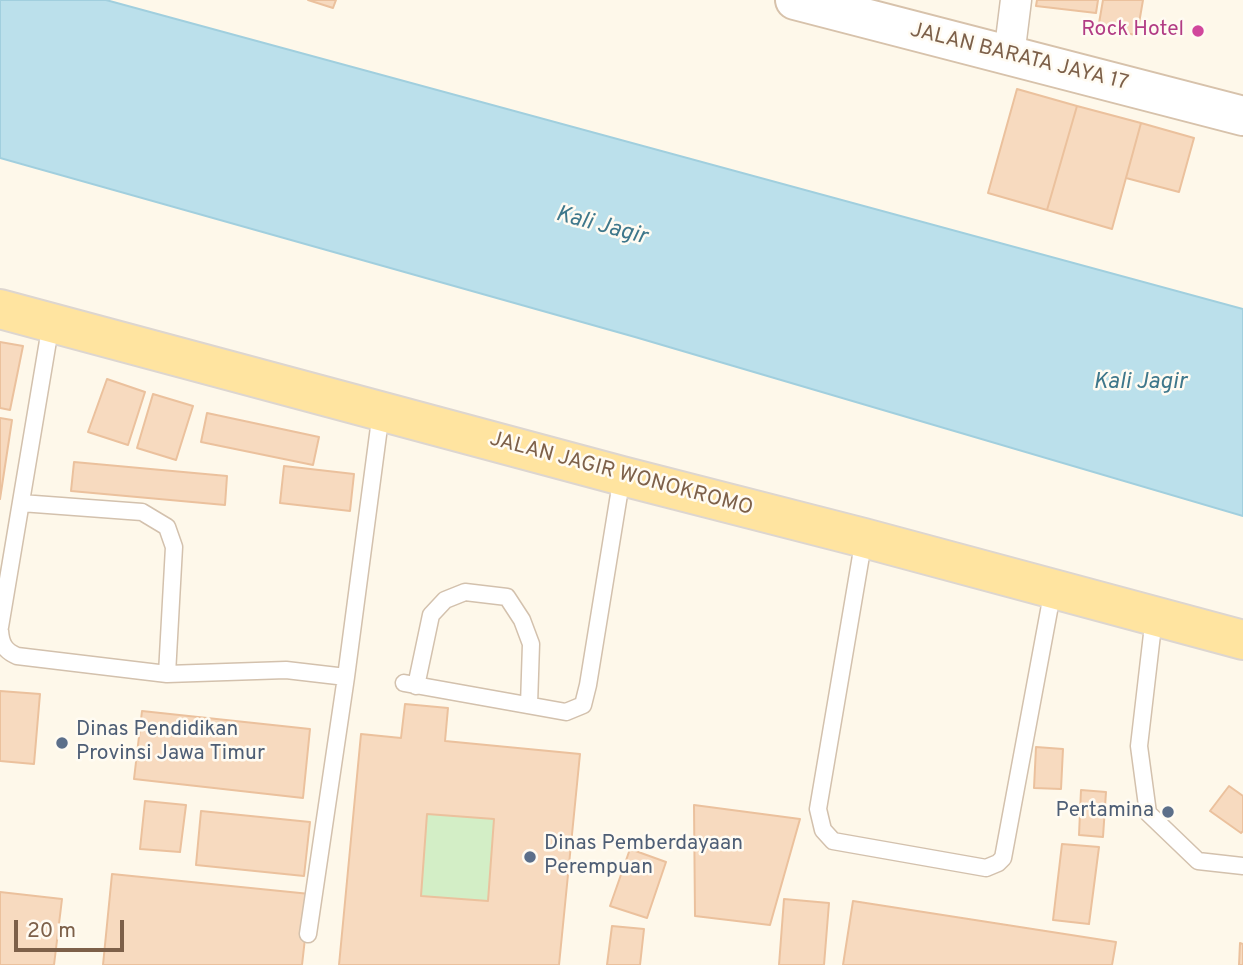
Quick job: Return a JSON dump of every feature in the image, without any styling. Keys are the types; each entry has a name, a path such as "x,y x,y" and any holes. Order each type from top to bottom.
{"main road":[{"name":"JALAN JAGIR WONOKROMO","path":"0,309 1243,640"}],"street":[{"name":"JALAN BARATA JAYA 17","path":"795,0 1243,116"},
{"path":"1009,56 1016,0"}],"lane":[{"path":"51,323 0,629 3,646 9,653 17,656 167,674 286,670 346,677"},
{"path":"308,934 381,412"},
{"path":"529,705 531,644 522,620 507,597 466,592 445,600 431,615 410,685 566,712 583,705 622,476"},
{"path":"21,503 142,512 167,527 174,547 167,674"},
{"path":"864,538 818,809 823,830 833,841 986,868 1003,858 1053,589"},
{"path":"1154,617 1139,746 1148,813 1198,861 1243,866"}],"green space":[{"path":"427,814 494,819 488,901 421,896"}],"water":[{"name":"Kali Jagir","path":"0,0 106,0 1243,309 1243,516 635,337 0,158"}],"building":[{"path":"308,0 336,0 333,8"},
{"path":"1037,0 1098,0 1096,13 1036,6"},
{"path":"1103,0 1143,0 1137,35 1098,29"},
{"path":"1017,89 1077,106 1047,210 988,193"},
{"path":"1077,106 1141,123 1112,229 1047,210"},
{"path":"1141,123 1194,138 1179,192 1126,178"},
{"path":"0,342 23,346 10,410 0,408"},
{"path":"107,379 145,392 128,445 88,432"},
{"path":"153,394 193,406 176,460 137,448"},
{"path":"207,413 319,437 313,465 201,442"},
{"path":"0,418 12,420 0,499"},
{"path":"74,462 227,476 225,505 71,491"},
{"path":"284,466 354,474 350,511 280,503"},
{"path":"0,691 40,694 34,764 0,761"},
{"name":"Dinas Pemberdayaan Perempuan","path":"405,704 448,708 445,741 580,754 559,965 339,965 361,734 401,738","holes":["427,814 494,819 488,901 421,896"]},
{"path":"142,711 310,729 303,798 134,779"},
{"path":"1036,747 1063,749 1061,789 1034,788"},
{"path":"1229,786 1243,796 1241,833 1210,811"},
{"path":"1081,790 1106,792 1103,837 1079,835"},
{"path":"145,801 186,805 180,852 140,849"},
{"path":"694,805 800,819 770,925 695,916"},
{"path":"201,811 310,822 304,876 196,865"},
{"path":"1062,844 1099,847 1089,924 1053,920"},
{"path":"630,849 666,862 647,918 610,906"},
{"path":"112,874 310,894 302,965 103,965"},
{"path":"0,892 62,899 54,965 0,965"},
{"path":"784,899 829,903 824,965 779,965"},
{"path":"853,901 1116,942 1112,965 843,965"},
{"path":"612,926 644,929 640,965 607,965"},
{"path":"1240,943 1243,944 1243,965 1239,965"}],"place":[{"name":"Rock Hotel","path":"1198,31"},
{"name":"Dinas Pendidikan Provinsi Jawa Timur","path":"62,743"},
{"name":"Pertamina","path":"1168,812"},
{"name":"Dinas Pemberdayaan Perempuan","path":"530,857"}]}
